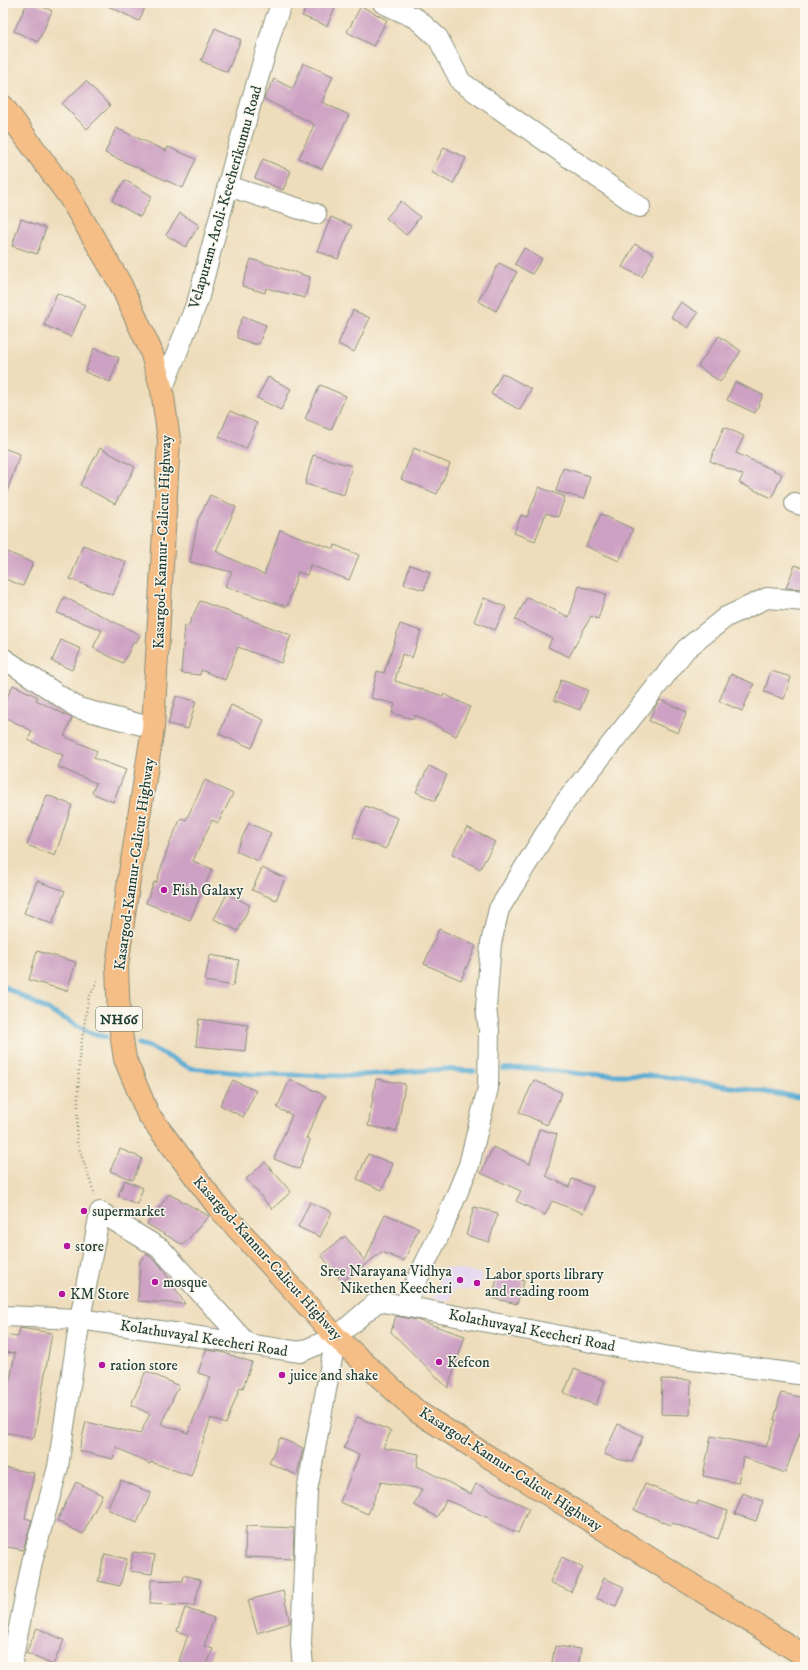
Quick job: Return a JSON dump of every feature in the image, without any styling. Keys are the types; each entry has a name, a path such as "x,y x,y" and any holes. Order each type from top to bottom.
{"highway":[{"name":"Kasargod-Kannur-Calicut Highway","path":"3,106 70,198 120,283 151,351 162,390 169,440 153,728 117,966 119,1019 125,1059 148,1114 218,1207 336,1337 419,1413 805,1656"}],"street":[{"name":"Velapuram-Aroli-Keecherikunnu Road","path":"162,390 198,300 228,186 274,23 282,3"},
{"path":"384,3 417,19 438,38 461,82 640,207"},
{"path":"228,186 316,214"},
{"path":"404,1306 443,1227 470,1165 488,1088 489,1030 486,1008 491,944 499,909 564,805 686,649 726,618 767,598 805,601"},
{"path":"3,658 78,708 153,728"},
{"path":"11,1667 32,1562 58,1467 80,1319 100,1212 162,1249 248,1345"},
{"name":"Kolathuvayal Keecheri Road","path":"3,1316 80,1319 300,1352 336,1337 378,1301 670,1357 805,1375"},
{"path":"303,1667 301,1644 307,1491 336,1337"}],"path":[{"path":"85,1018 78,1059 77,1142 100,1212"}],"shaded area":[{"name":"Sree Narayana Vidhya Nikethen Keecheri","path":"444,1267 482,1274 480,1290 455,1289 449,1300 433,1299"}],"building":[{"path":"27,3 34,3 52,11 38,42 14,31"},
{"path":"102,3 147,3 139,21"},
{"path":"308,3 337,3 327,26 302,16"},
{"path":"361,6 387,20 373,46 347,32"},
{"path":"215,28 241,40 227,72 201,61"},
{"path":"303,63 333,76 322,102 349,115 322,169 299,158 314,125 264,99 274,79 293,89"},
{"path":"86,81 110,106 87,129 62,104"},
{"path":"116,128 166,151 168,147 196,159 183,188 105,153"},
{"path":"444,147 466,158 453,184 431,172"},
{"path":"263,159 291,171 283,190 255,178"},
{"path":"125,180 152,196 140,217 112,201"},
{"path":"401,201 420,217 406,235 386,218"},
{"path":"180,213 199,225 186,247 166,235"},
{"path":"331,217 352,226 338,259 317,251"},
{"path":"21,219 46,228 37,254 12,246"},
{"path":"635,244 654,254 642,277 622,267"},
{"path":"524,248 542,259 532,274 515,264"},
{"path":"251,259 310,277 305,298 266,288 265,293 242,286"},
{"path":"499,263 517,272 496,311 478,301"},
{"path":"57,293 85,305 71,337 44,325"},
{"path":"681,302 698,313 688,328 671,317"},
{"path":"353,310 370,318 354,352 338,344"},
{"path":"243,316 266,325 259,344 254,344 237,338 237,332"},
{"path":"719,336 741,351 720,382 698,366"},
{"path":"94,348 119,358 110,382 85,372"},
{"path":"502,373 531,389 520,410 491,394"},
{"path":"268,377 291,389 281,410 257,398"},
{"path":"735,382 763,395 755,413 727,400"},
{"path":"320,385 346,396 331,430 305,419"},
{"path":"230,411 257,423 246,449 219,437"},
{"path":"724,427 744,436 736,453 782,474 772,498 739,483 743,475 710,461"},
{"path":"3,448 20,454 5,497 3,496"},
{"path":"100,448 135,467 115,504 80,485"},
{"path":"414,448 450,464 437,494 401,479"},
{"path":"313,455 352,466 344,495 305,484"},
{"path":"563,468 590,476 584,499 556,491"},
{"path":"539,487 565,497 558,517 546,513 535,541 514,533 521,515 527,517"},
{"path":"210,495 236,507 216,551 264,575 280,530 334,549 335,545 359,555 349,580 310,565 307,575 298,572 287,607 225,586 232,572 190,562 198,520"},
{"path":"601,514 633,529 619,561 586,546"},
{"path":"83,545 126,562 113,595 70,579"},
{"path":"3,550 33,563 23,586 3,578"},
{"path":"410,565 430,572 424,590 404,584"},
{"path":"795,565 805,569 805,589 786,588"},
{"path":"579,586 606,594 598,619 591,616 569,657 548,647 552,638 515,620 527,597 569,617"},
{"path":"64,597 140,635 136,643 133,643 123,663 93,648 102,630 57,613"},
{"path":"484,598 506,607 495,630 474,621"},
{"path":"200,601 291,635 281,663 238,647 225,680 201,670 200,675 181,673 185,625 188,626"},
{"path":"400,624 421,631 412,658 402,654 395,681 443,696 444,694 470,707 456,736 415,715 413,719 392,713 395,704 371,698 377,671 384,673"},
{"path":"61,640 81,649 72,670 52,661"},
{"path":"771,671 791,677 784,699 764,692"},
{"path":"731,674 754,684 742,711 719,701"},
{"path":"561,680 588,690 580,710 554,700"},
{"path":"13,685 38,697 36,700 72,718 64,736 97,751 94,758 126,770 113,802 92,793 96,783 58,767 63,755 28,740 32,731 3,716 3,705"},
{"path":"176,696 196,701 188,729 168,724"},
{"path":"660,700 687,712 678,733 649,721"},
{"path":"231,705 264,720 252,748 219,734"},
{"path":"429,766 447,775 435,801 416,792"},
{"path":"205,780 233,794 218,823 212,820 193,861 212,869 190,920 146,903 154,882 156,883 170,842 181,818 186,820"},
{"path":"47,795 72,805 55,856 27,845"},
{"path":"365,806 398,818 386,849 353,837"},
{"path":"249,823 271,833 258,861 236,851"},
{"path":"467,827 495,842 480,869 452,854"},
{"path":"262,868 285,878 276,900 252,890"},
{"path":"37,881 65,891 52,924 24,913"},
{"path":"227,894 250,905 238,931 214,919"},
{"path":"439,929 476,946 461,980 424,964"},
{"path":"37,951 76,962 67,991 29,980"},
{"path":"210,955 239,960 233,986 205,981"},
{"path":"199,1019 248,1025 245,1051 196,1046"},
{"path":"290,1079 326,1096 306,1138 310,1140 299,1169 274,1159 292,1115 277,1108"},
{"path":"376,1079 405,1084 397,1131 368,1126"},
{"path":"233,1080 256,1091 243,1117 220,1105"},
{"path":"534,1080 562,1093 547,1125 519,1112"},
{"path":"539,1129 557,1134 546,1176 569,1187 572,1179 593,1187 583,1213 552,1201 545,1215 516,1201 521,1191 481,1173 493,1147 530,1164"},
{"path":"120,1149 142,1158 133,1180 110,1171"},
{"path":"368,1154 393,1164 382,1190 357,1179"},
{"path":"265,1162 291,1192 272,1209 246,1179"},
{"path":"125,1180 143,1188 137,1204 118,1196"},
{"path":"169,1194 209,1216 183,1245 147,1224"},
{"path":"310,1202 332,1212 320,1237 298,1227"},
{"path":"474,1207 498,1213 489,1242 466,1235"},
{"path":"385,1214 419,1228 404,1261 382,1252 342,1282 321,1255 345,1236 365,1261"},
{"name":"mosque","path":"147,1254 160,1265 185,1304 138,1301 140,1261"},
{"path":"498,1274 524,1281 517,1304 492,1298"},
{"name":"Kefcon","path":"396,1316 417,1320 465,1336 448,1388 391,1332"},
{"path":"20,1328 52,1333 34,1438 3,1432 3,1379 10,1381 15,1353 3,1352 3,1335 18,1337"},
{"path":"206,1350 221,1352 252,1362 243,1388 240,1387 226,1424 211,1418 191,1476 151,1462 150,1464 116,1447 113,1459 79,1451 86,1422 140,1434 150,1414 131,1405 146,1371 179,1386 161,1424 188,1433 211,1377 198,1373"},
{"path":"574,1369 605,1381 596,1405 564,1393"},
{"path":"662,1379 691,1380 690,1415 661,1414"},
{"path":"781,1393 805,1398 805,1415 801,1430 785,1473 743,1457 738,1483 703,1476 711,1436 766,1447 776,1420 774,1420"},
{"path":"357,1417 391,1431 383,1448 419,1454 417,1466 471,1494 476,1484 529,1508 518,1533 491,1521 491,1519 446,1500 437,1517 414,1505 422,1489 381,1482 368,1514 340,1502 359,1455 344,1448"},
{"path":"618,1424 643,1436 632,1462 617,1459 604,1454"},
{"path":"280,1438 303,1448 297,1475 269,1463"},
{"path":"6,1468 34,1473 25,1518 32,1520 23,1550 3,1546 3,1518 6,1504 3,1503 3,1484"},
{"path":"121,1480 151,1493 137,1523 107,1509"},
{"path":"76,1482 102,1495 83,1534 57,1521"},
{"path":"645,1484 697,1505 698,1501 728,1511 718,1539 672,1523 671,1525 634,1510"},
{"path":"743,1493 763,1501 756,1521 735,1514"},
{"path":"246,1526 294,1528 293,1559 245,1557"},
{"path":"133,1552 155,1555 152,1574 130,1571"},
{"path":"105,1554 127,1559 120,1586 98,1581"},
{"path":"562,1557 583,1568 571,1592 550,1582"},
{"path":"184,1575 201,1580 194,1606 150,1604 151,1580 183,1581"},
{"path":"604,1578 624,1587 616,1606 596,1598"},
{"path":"283,1591 290,1623 257,1633 248,1600"},
{"path":"185,1608 214,1618 204,1646 213,1649 206,1667 195,1667 179,1661 188,1635 177,1631"},
{"path":"37,1628 64,1640 53,1665 26,1653"},
{"path":"555,1646 581,1649 578,1667 551,1667"}],"waterway":[{"path":"3,986 91,1033 106,1037"},
{"path":"139,1044 150,1047 190,1068 252,1074 348,1076 445,1069 474,1071"},
{"path":"503,1069 531,1068 583,1074 659,1076 805,1098"}],"place":[{"name":"Fish Galaxy","path":"164,890"},
{"name":"supermarket","path":"84,1211"},
{"name":"store","path":"67,1246"},
{"name":"Sree Narayana Vidhya Nikethen Keecheri","path":"460,1280"},
{"name":"mosque","path":"155,1282"},
{"name":"Labor sports library and reading room","path":"477,1283"},
{"name":"KM Store","path":"62,1294"},
{"name":"Kefcon","path":"439,1362"},
{"name":"ration store","path":"102,1365"},
{"name":"juice and shake","path":"282,1375"}]}
